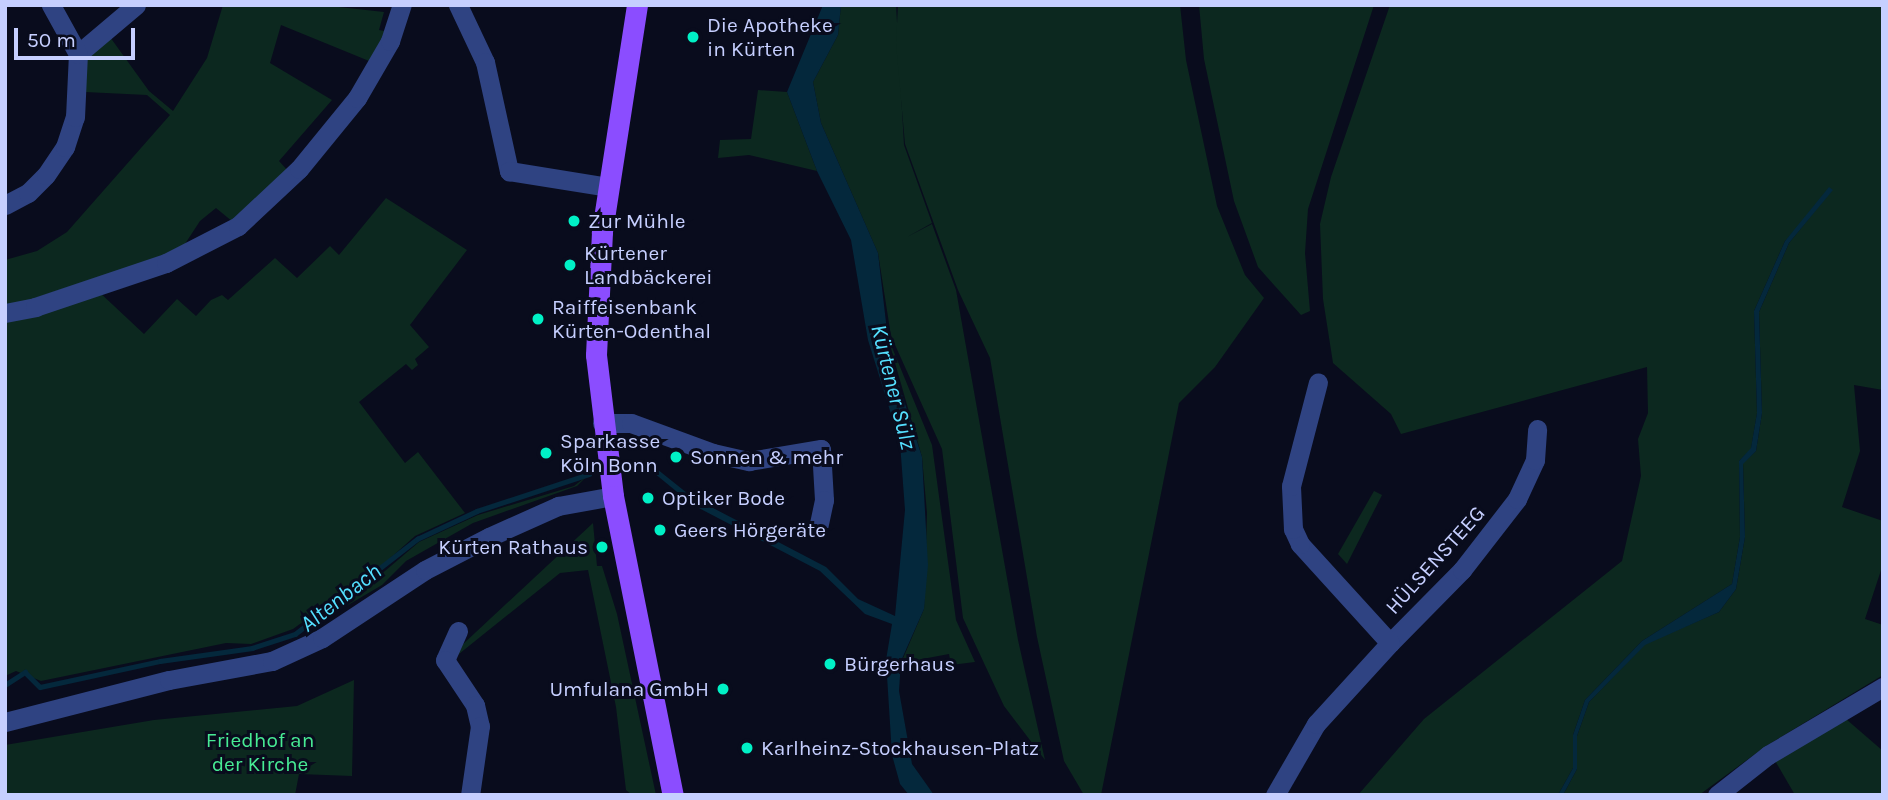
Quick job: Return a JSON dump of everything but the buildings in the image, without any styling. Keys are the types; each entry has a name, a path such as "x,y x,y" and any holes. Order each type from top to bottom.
{"main road":[{"path":"637,5 608,187 595,324 602,424 613,496 673,795"}],"street":[{"path":"5,205 38,184 65,147 75,117 78,54 51,5"},
{"path":"78,54 136,5"},
{"path":"5,313 35,307 166,262 238,226 299,169 357,98 390,41 402,5"},
{"path":"458,5 485,61 509,171 608,187"},
{"name":"HÜLSENSTEEG","path":"1318,382 1291,486 1293,529 1300,544 1390,643"},
{"path":"602,424 631,423 713,453 749,461 821,449 824,500 818,528"},
{"name":"HÜLSENSTEEG","path":"1275,795 1316,724 1462,570 1503,518 1535,460 1537,429"},
{"path":"5,722 156,683 272,661 323,638 425,569 489,537 558,506 613,496"},
{"path":"458,631 444,660 475,705 480,726 470,795"},
{"path":"1717,795 1768,755 1883,687"}],"green space":[{"path":"223,5 321,5 384,12 379,30 390,32 374,63 281,25 270,63 332,100 279,161 289,172 233,222 216,208 200,221 181,250 5,308 5,260 37,251 67,232 170,115 147,95 85,92 82,61 110,37 149,91 173,111 207,58"},
{"path":"841,5 896,5 904,145 932,223 907,237 932,224 956,290 1018,640 1045,760 1004,706 963,618 942,449 891,336 878,253 821,123 813,82 838,35"},
{"path":"898,5 1180,5 1186,60 1217,206 1245,275 1264,298 1215,367 1179,403 1101,795 1084,795 1064,761 1037,637 990,358 958,290 905,144 896,43"},
{"path":"1199,5 1374,5 1308,209 1305,253 1310,311 1301,315 1258,267 1234,201 1204,59"},
{"path":"1390,5 1883,5 1883,390 1854,385 1860,451 1842,507 1883,521 1883,564 1865,619 1883,625 1883,675 1766,746 1699,795 1563,795 1577,769 1577,736 1589,702 1645,644 1719,612 1736,589 1745,537 1743,463 1756,451 1762,413 1759,312 1789,243 1832,190 1785,241 1754,311 1757,413 1751,449 1739,461 1740,537 1732,584 1642,641 1585,700 1573,735 1573,768 1558,795 1358,795 1424,719 1622,561 1641,476 1638,439 1648,413 1647,367 1401,434 1391,414 1333,363 1323,299 1320,224 1331,177"},
{"path":"758,90 787,92 817,171 749,155 718,158 720,140 751,139"},
{"path":"386,198 467,250 410,325 429,347 415,359 418,365 412,370 406,364 359,402 405,463 418,452 465,513 415,536 387,561 293,629 251,644 226,643 41,681 16,671 5,676 5,318 97,290 144,334 177,299 196,316 211,300 222,295 228,300 275,258 297,278 330,246 339,255"},
{"path":"887,335 932,445 956,620 975,662 951,665 949,654 901,663 924,609 927,513 922,457"},
{"path":"587,476 577,486 473,523 406,561 382,585 338,611 419,542 478,515 574,486"},
{"path":"1374,491 1382,495 1347,564 1338,554"},
{"path":"593,523 597,566 602,566 617,614 656,795 632,795 626,790 616,707 588,570 560,573 454,658 461,646"},
{"name":"Friedhof an der Kirche","path":"354,680 352,776 299,774 295,795 5,795 5,745 154,720 297,706"},
{"path":"1846,719 1883,751 1883,795 1795,795 1774,759"}],"water":[{"name":"Kürtener Sülz","path":"823,5 841,5 838,35 813,82 821,123 878,253 890,357 922,457 928,565 924,609 901,661 899,691 912,764 934,795 909,795 900,784 892,755 886,660 892,624 865,614 820,571 693,505 654,473 624,467 657,469 692,497 826,567 858,599 895,616 905,510 900,443 868,340 851,240 817,171 787,92"},
{"path":"1829,187 1833,190 1789,243 1759,312 1762,413 1756,451 1743,464 1745,537 1736,589 1719,612 1645,645 1589,702 1577,736 1577,769 1563,795 1558,795 1573,768 1573,735 1585,700 1642,641 1732,584 1740,537 1739,461 1751,448 1757,413 1754,311 1785,241"}],"waterway":[{"name":"Altenbach","path":"5,685 25,672 40,687 160,661 252,648 295,634 417,539 477,511 589,474"}],"place":[{"name":"Die Apotheke in Kürten","path":"693,37"},
{"name":"Zur Mühle","path":"574,221"},
{"name":"Kürtener Landbäckerei","path":"570,265"},
{"name":"Raiffeisenbank Kürten-Odenthal","path":"538,319"},
{"name":"Sparkasse Köln Bonn","path":"546,453"},
{"name":"Sonnen & mehr","path":"676,457"},
{"name":"Optiker Bode","path":"648,498"},
{"name":"Geers Hörgeräte","path":"660,530"},
{"name":"Kürten Rathaus","path":"602,547"},
{"name":"Bürgerhaus","path":"830,664"},
{"name":"Umfulana GmbH","path":"723,689"},
{"name":"Karlheinz-Stockhausen-Platz","path":"747,748"}]}
